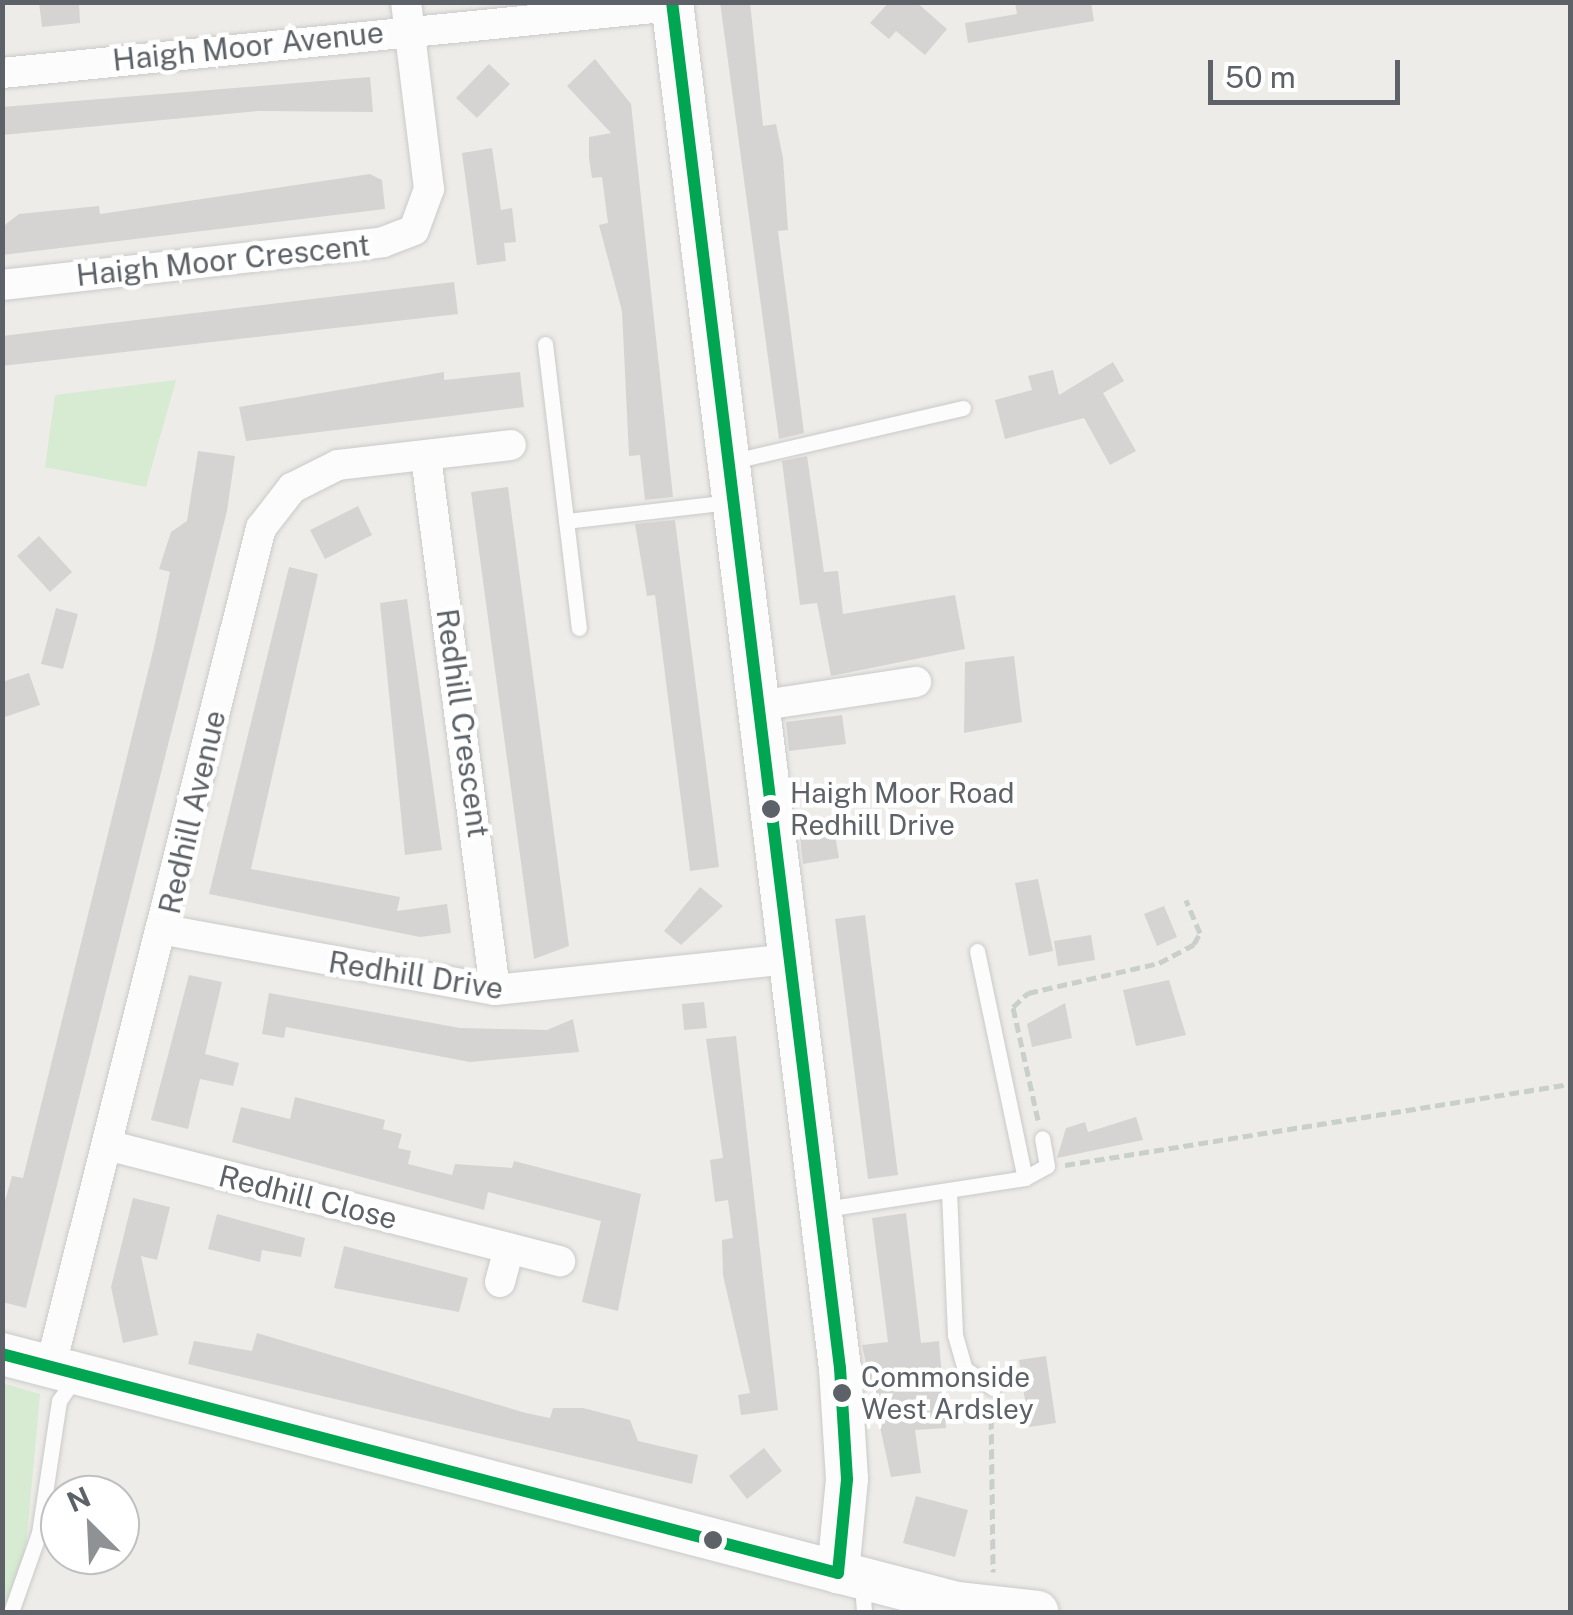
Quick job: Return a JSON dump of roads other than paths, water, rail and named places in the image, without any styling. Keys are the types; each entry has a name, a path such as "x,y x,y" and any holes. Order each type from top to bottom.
{"street":[{"name":"Haigh Moor Avenue","path":"2,73 408,16 673,4"},
{"path":"673,4 821,1210 854,1588"},
{"name":"Haigh Moor Crescent","path":"2,284 383,242 414,230 429,190 408,16"},
{"name":"Redhill Avenue","path":"65,1369 107,1145 165,930 244,582 273,504 338,465 511,445"},
{"name":"Redhill Crescent","path":"426,457 496,990"},
{"path":"757,706 916,682"},
{"name":"Redhill Drive","path":"165,930 496,990 788,959"},
{"name":"Redhill Close","path":"107,1145 560,1260"},
{"path":"500,1282 509,1248"},
{"path":"2,1354 854,1588 995,1610 1038,1612"}],"lane":[{"path":"544,344 579,628"},
{"path":"566,521 731,482 963,408"},
{"path":"977,951 1025,1178"},
{"path":"821,1210 1025,1178 1047,1166 1042,1138"},
{"path":"949,1191 954,1335 965,1369 993,1388"},
{"path":"11,1612 39,1533 65,1369"}],"place":[{"name":"Haigh Moor Road Redhill Drive","path":"771,809"},
{"name":"Commonside West Ardsley","path":"842,1393"}]}
